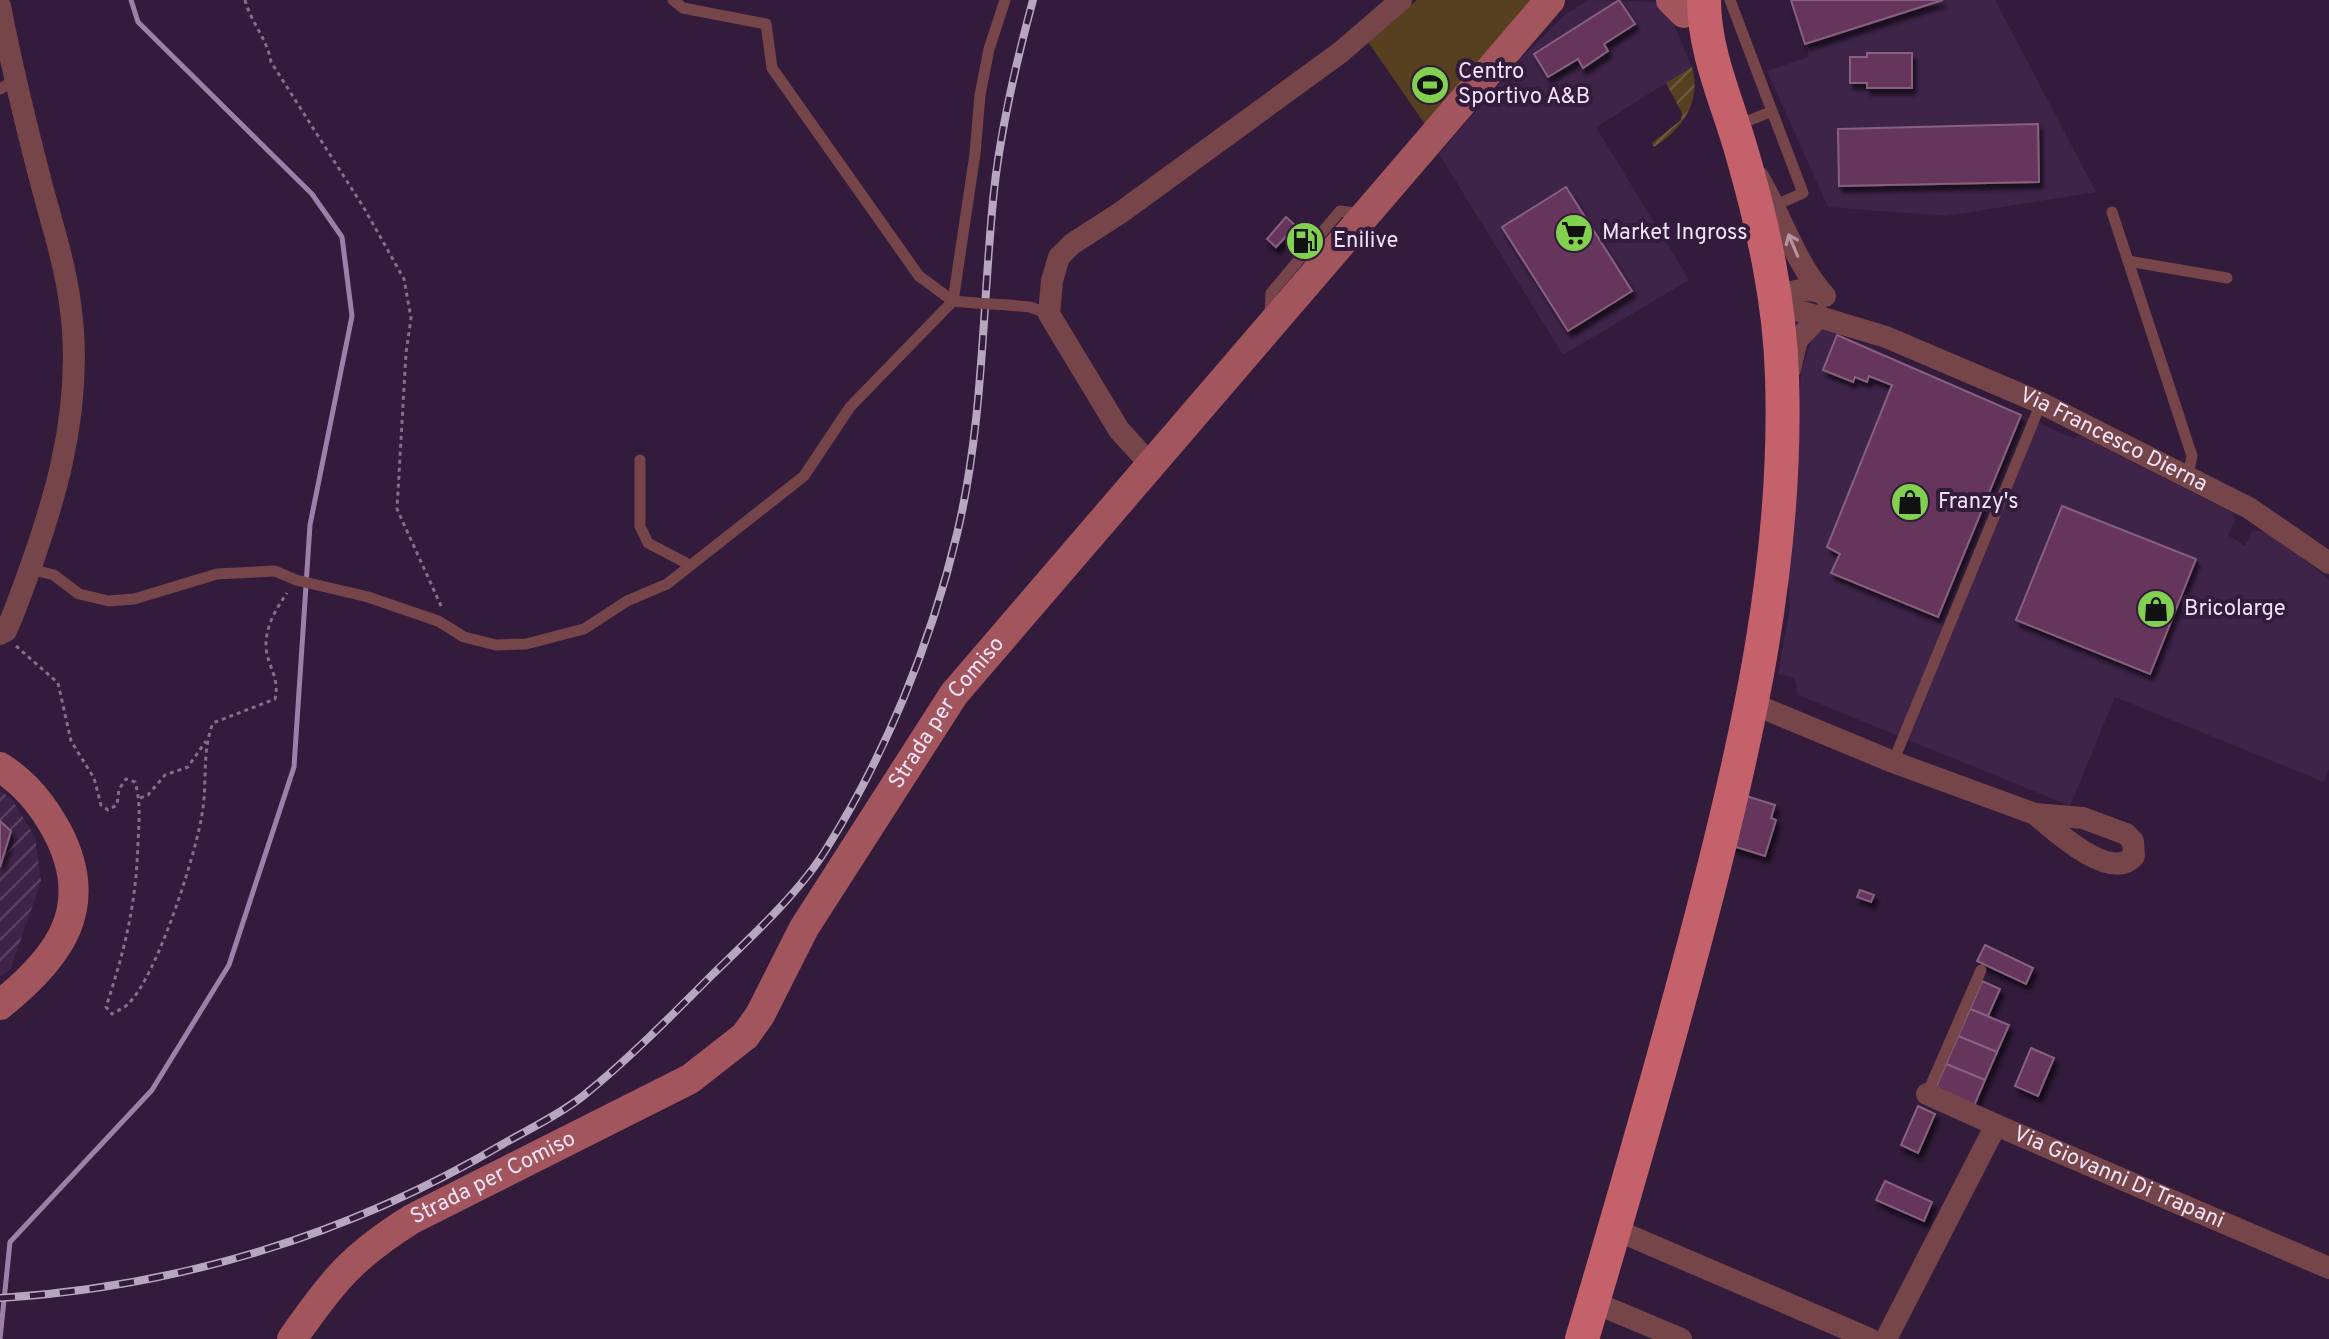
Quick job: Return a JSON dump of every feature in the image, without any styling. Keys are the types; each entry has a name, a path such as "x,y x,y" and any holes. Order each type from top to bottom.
{"main road":[{"name":"Strada per Comiso","path":"292,1339 330,1285 359,1254 379,1240 412,1219 690,1079 745,1036 760,1015 804,928 925,734 954,694 1550,0"},
{"path":"1512,45 1563,0"},
{"path":"1582,1339 1685,980 1751,703 1779,538 1782,417 1776,304 1738,140 1710,50 1684,3"},
{"path":"0,767 25,785 50,818 67,851 75,888 72,912 58,947 32,980 0,1005"}],"street":[{"path":"1151,465 1119,430 1049,314 1052,281 1059,257 1072,244 1120,213 1329,60 1401,0"},
{"path":"0,6 8,85 65,275 73,348 64,463 54,505 3,632"},
{"path":"1738,140 1776,205 1797,255 1821,292 1847,315 1886,337"},
{"path":"1776,304 1788,293 1800,289 1821,292"},
{"path":"1776,304 1886,337"},
{"path":"1782,417 1797,340 1820,316"},
{"name":"Via Francesco Dierna","path":"1886,337 2041,403 2188,475 2286,530 2329,563"},
{"path":"1751,703 1893,762 2035,814 2083,818 2130,836 2135,845 2134,856 2127,863 2118,865 2072,847 2035,814"},
{"path":"2072,847 2083,818"},
{"path":"1927,1094 1996,1125"},
{"name":"Via Giovanni Di Trapani","path":"1886,1339 1996,1125 2329,1268"},
{"path":"1614,1229 1870,1339"},
{"path":"1593,1302 1681,1339"}],"lane":[{"path":"673,0 683,8 766,24 772,68 919,276 953,301 1030,307 1049,314"},
{"path":"30,569 54,575 79,594 109,601 134,599 184,582 250,570 275,571 296,580 438,621 464,637 496,645 526,644 584,629 627,601 667,584 804,476 850,407 953,301 980,95 989,49 1005,0"},
{"path":"1730,0 1803,193 1776,205"},
{"path":"1738,140 1770,112"},
{"path":"2112,212 2192,456 2188,475"},
{"path":"2128,261 2227,278"},
{"path":"1893,762 2041,403"},
{"path":"640,460 640,526 648,543 690,565"},
{"path":"1927,1094 1981,970"}],"path":[{"path":"245,0 249,17 267,39 271,62 364,208 404,279 411,318 406,353 397,509 442,606 438,621"},
{"path":"140,798 148,795 165,775 188,767 206,741 213,723 275,699 278,685 266,647 272,614 296,580"},
{"path":"3,632 22,655 58,683 71,741 94,778 101,805 108,810 117,805 119,789 126,779 135,782 140,798 137,894 121,967 106,1007 112,1014 129,1004 155,960 184,880 203,810 206,741"}],"shaded area":[{"name":"Centro Sportivo A&B","path":"1417,0 1534,0 1427,127 1368,42"},
{"name":"Market Ingross","path":"1589,0 1656,2 1671,18 1692,67 1596,127 1689,280 1563,355 1439,154 1523,56 1566,14"},
{"path":"1791,0 1995,0 2096,192 1946,216 1828,207 1767,71 1809,57"},
{"path":"1692,67 1692,103 1681,123 1654,147 1652,143 1681,120 1682,113 1666,83"},
{"path":"1840,326 1837,335 2073,438 2079,435 2233,513 2235,521 2228,535 2245,546 2252,531 2270,532 2329,580 2329,769 2324,782 2115,697 2070,806 1798,695 1795,678 1778,674 1790,608 1788,575 1801,371 1813,337 1819,331"},
{"path":"0,791 11,798 35,837 41,881 11,968 0,977"}],"building":[{"path":"1619,0 1635,24 1604,44 1608,51 1583,68 1578,59 1548,77 1534,54"},
{"path":"1791,0 1943,0 1805,44"},
{"path":"1867,53 1912,53 1912,88 1867,88 1867,83 1850,83 1850,57 1867,57"},
{"path":"2038,124 2039,182 1839,186 1838,129"},
{"path":"1566,187 1632,291 1568,331 1502,227"},
{"path":"1286,217 1296,226 1276,247 1267,239"},
{"path":"1308,223 1323,237 1310,251 1295,238"},
{"path":"1837,335 2021,415 1938,617 1831,573 1840,554 1827,547 1892,385 1869,376 1867,382 1855,377 1853,382 1823,370"},
{"path":"2062,506 2196,559 2150,674 2016,620"},
{"path":"1746,796 1775,805 1771,818 1776,820 1765,856 1730,845"},
{"path":"0,821 11,831 0,867"},
{"path":"1860,890 1874,895 1871,902 1857,897"},
{"path":"1985,945 2033,968 2026,984 1977,961"},
{"path":"1982,981 2000,989 1988,1016 1970,1009"},
{"path":"1970,1009 2009,1025 1997,1052 1958,1036"},
{"path":"1958,1036 1997,1052 1985,1080 1946,1064"},
{"path":"2031,1048 2054,1058 2038,1096 2015,1086"},
{"path":"1946,1064 1985,1080 1974,1106 1935,1089"},
{"path":"1918,1106 1935,1114 1918,1153 1901,1145"},
{"path":"1885,1181 1932,1202 1924,1221 1876,1200"}],"waterway":[{"path":"0,1339 10,1242 152,1090 229,965 294,767 310,525 352,316 342,237 312,194 138,22 131,0"}],"railway":[{"path":"0,1298 132,1282 260,1251 323,1230 444,1176 554,1116 583,1096 665,1022 757,931 814,867 847,815 904,698 934,616 957,534 966,492 977,406 997,167 1010,95 1033,0"}],"place":[{"name":"Centro Sportivo A&B","path":"1430,85"},
{"name":"Market Ingross","path":"1574,233"},
{"name":"Enilive","path":"1305,241"},
{"name":"Franzy's","path":"1910,502"},
{"name":"Bricolarge","path":"2156,609"}]}
